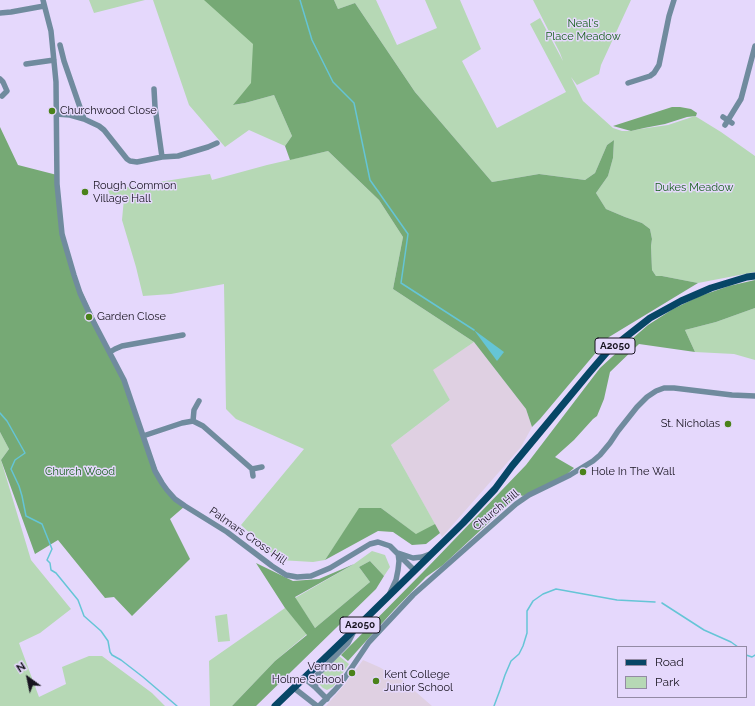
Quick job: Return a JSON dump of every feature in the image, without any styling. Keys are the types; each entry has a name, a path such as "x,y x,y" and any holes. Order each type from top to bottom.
{"main road":[{"name":"A2050","path":"275,706 355,629 495,489 607,352 650,318 681,300 711,288 755,276"}],"street":[{"path":"628,84 650,76 659,65 669,16 674,0"},
{"path":"0,13 11,12 44,3"},
{"name":"Palmars Cross Hill","path":"44,3 50,31 56,82 57,184 62,234 80,293 124,380 155,471 167,490 175,499 227,532 286,575 297,577 311,576 330,568 365,546 373,543 383,543 390,546 414,570"},
{"path":"60,45 84,119"},
{"path":"727,122 741,99 755,46"},
{"path":"26,64 64,61"},
{"path":"0,79 7,91 2,96"},
{"path":"154,89 162,157"},
{"path":"56,114 84,119 99,126 104,130 126,159 130,161 137,162 162,157 178,156 217,143"},
{"path":"110,352 122,346 183,335"},
{"name":"Church Hill","path":"318,706 327,699 342,682 369,642 413,595 516,504 529,495 570,475 593,461 610,443 637,407 656,391 664,388 674,388 732,396 755,396"},
{"path":"193,421 194,410 199,401"},
{"path":"143,436 182,423 193,421 203,426 252,469 253,476"},
{"path":"252,469 262,467"},
{"path":"389,595 396,580 399,561 398,553 413,558 430,554"},
{"path":"316,688 315,683 317,675 348,643 355,629"},
{"path":"304,678 327,699"},
{"path":"294,688 318,706"}],"shaded area":[{"path":"474,330 504,352 497,361"},
{"path":"474,342 526,409 532,427 521,447 442,537 391,445 450,400 432,370"},
{"name":"Kent College Junior School","path":"363,660 401,679 432,706 326,706"}],"green space":[{"path":"89,0 145,0 94,13"},
{"path":"153,0 290,0 307,42 234,105 274,95 292,136 285,146 249,130 225,147 189,105"},
{"path":"204,0 334,0 338,9 355,3 415,92 492,182 539,174 585,180 595,173 607,145 614,140 613,158 608,176 596,193 606,209 642,223 650,229 652,239 652,270 656,276 698,283 609,337 532,427 526,409 474,342 393,289 403,237 379,200 328,151 290,160 285,146 292,136 274,95 233,105 251,83 253,44"},
{"path":"334,0 376,0 397,45 437,28 425,0 460,0 481,49 462,61 497,128 566,92 530,24 540,18 563,61 533,0 631,0 601,65 599,74 577,85 571,77 583,101 613,128 622,131 631,131 668,125 695,116 755,156 755,272 698,283 656,276 652,270 652,239 650,229 642,223 606,209 596,193 608,176 613,158 614,140 607,145 595,173 585,180 539,174 492,182 415,92 355,3 338,9"},
{"path":"672,107 691,109 697,113 696,116 631,131 613,126"},
{"name":"Church Wood","path":"0,127 18,165 57,175 60,216 74,275 124,380 162,483 185,506 170,519 190,559 132,616 114,597 105,598 58,540 35,554 1,460 9,449 0,432"},
{"path":"328,151 379,200 403,237 393,289 474,342 433,370 450,400 391,445 435,524 417,535 381,508 360,508 325,560 313,562 279,560 241,525 304,449 236,419 226,409 224,284 171,294 143,296 122,220 124,198 110,195 108,190 210,174 212,180 267,165"},
{"path":"755,280 755,308 716,322 685,330 695,352 639,344 610,372 604,399 597,416 555,457 574,468 565,476 523,496 520,495 512,501 443,565 426,577 348,661 341,655 526,465 600,368 625,345 648,325 673,309 700,296 729,286"},
{"path":"755,308 755,360 734,354 695,352 685,330 716,322"},
{"path":"0,432 9,449 1,460 31,560 71,609 40,633 19,643 39,697 66,684 62,667 89,656 102,656 152,693 165,706 0,706"},
{"path":"359,508 381,508 416,534 435,524 440,533 426,544 412,545 393,532 378,531 325,560"},
{"path":"372,551 385,555 390,567 384,576 370,561 359,567 370,582 315,628 295,598 354,564"},
{"path":"370,561 384,576 376,589 256,706 232,706 275,661 307,635 285,608 256,563 293,581 319,579 354,564 295,597 315,628 370,582 359,567"},
{"path":"285,608 307,634 275,661 232,706 210,706 209,661"},
{"path":"227,614 230,641 218,642 215,616"},
{"path":"339,656 349,664 333,687 327,690 318,683 319,676"}],"waterway":[{"path":"300,0 312,40 333,82 354,103 370,180 408,234 401,283 474,330"},
{"path":"0,413 7,421 25,453 15,460 11,469 19,486 26,516 42,524 52,549 47,560 50,563 51,570 56,573 78,600 84,616 101,631 108,641 112,655 143,677 177,706"},
{"path":"494,706 511,661 519,654 523,646 527,633 527,611 533,601 543,594 556,589 617,600 655,602"},
{"path":"662,603 704,630 737,646"},
{"path":"747,655 752,657 755,655"}],"place":[{"name":"Churchwood Close","path":"52,111"},
{"name":"Rough Common Village Hall","path":"85,192"},
{"name":"Garden Close","path":"89,317"},
{"name":"St. Nicholas","path":"728,424"},
{"name":"Hole In The Wall","path":"583,472"},
{"name":"Vernon Holme School","path":"352,673"},
{"name":"Kent College Junior School","path":"376,681"}],"park label":[{"name":"Neal's Place Meadow","path":"583,30"},
{"name":"Dukes Meadow","path":"694,188"}]}
